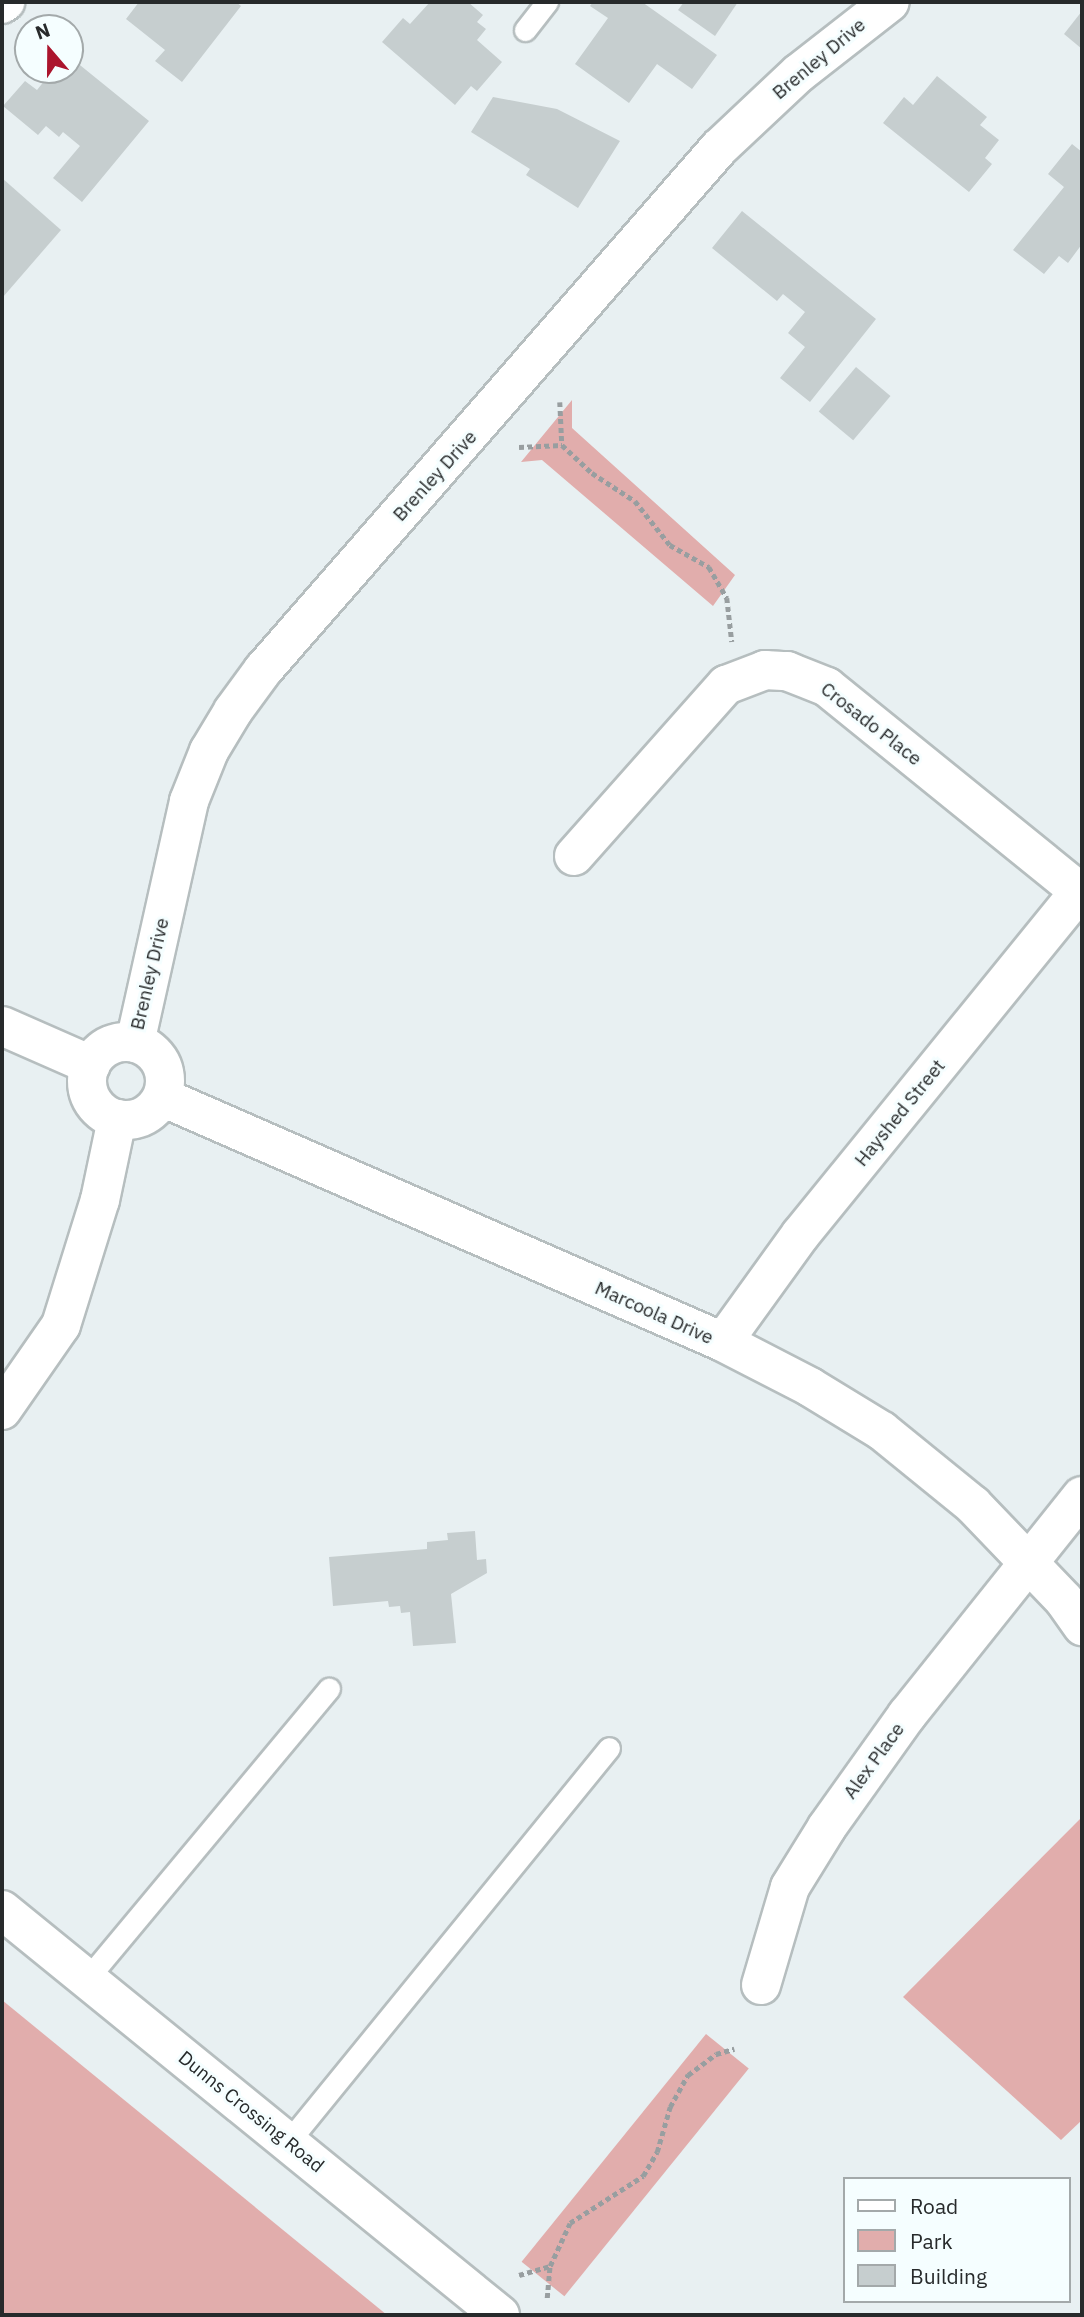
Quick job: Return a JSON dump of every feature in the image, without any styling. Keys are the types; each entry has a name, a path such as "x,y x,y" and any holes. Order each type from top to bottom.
{"street":[{"name":"Brenley Drive","path":"135,1043 189,801 209,751 233,711 263,670 719,148 799,73 885,3"},
{"name":"Crosado Place","path":"574,856 726,685 765,670 787,671 827,687 1081,889"},
{"name":"Hayshed Street","path":"723,1342 801,1234 1081,889"},
{"path":"2,1026 91,1065 88,1076 91,1098 106,1115 117,1119 138,1118 162,1097"},
{"name":"Brenley Drive","path":"91,1065 109,1046 135,1043 155,1054 161,1063 165,1074 162,1097"},
{"name":"Marcoola Drive","path":"162,1097 723,1342 883,1431 974,1505 1029,1561 1082,1626"},
{"path":"2,1410 65,1315 100,1200 117,1119"},
{"name":"Alex Place","path":"761,1985 790,1887 827,1826 907,1715 1082,1496"},
{"name":"Dunns Crossing Road","path":"2,1910 500,2315"}],"lane":[{"path":"525,30 547,2"},
{"path":"87,1979 329,1689"},
{"path":"288,2142 609,1748"}],"path":[{"path":"560,402 562,445 592,473 628,495 670,545 709,567 727,598 733,645"},
{"path":"519,447 562,445"},
{"path":"547,2298 550,2266 570,2223 637,2180 652,2165 670,2106 688,2075 716,2054 734,2049"},
{"path":"519,2276 550,2266"}],"green space":[{"path":"572,400 572,428 735,575 713,606 542,460 521,462"},
{"path":"1082,1817 1082,2120 1061,2140 903,1997"},
{"path":"2,2000 387,2315 2,2315"},
{"path":"706,2034 749,2069 564,2296 522,2262"}],"building":[{"path":"139,2 236,2 241,6 182,82 155,61 165,50 126,19"},
{"path":"430,2 468,2 483,15 477,22 486,29 477,40 502,62 477,91 471,86 455,105 382,42 403,18 410,24"},
{"path":"593,2 642,2 717,55 692,89 657,64 629,103 575,64 608,18 590,6"},
{"path":"684,2 738,2 715,36 678,10"},
{"path":"1082,11 1082,49 1064,34"},
{"path":"84,68 149,121 82,202 53,178 80,146 63,132 59,137 46,126 38,135 3,106 22,84 29,84 37,90 42,84 84,84"},
{"path":"937,76 987,117 980,125 999,140 985,158 992,164 969,192 883,123 904,97 913,105"},
{"path":"493,97 557,109 620,141 578,208 526,175 530,169 471,132"},
{"path":"1072,144 1082,152 1082,244 1068,263 1059,256 1044,274 1013,250 1064,187 1048,174"},
{"path":"2,178 61,230 3,297 2,295"},
{"path":"742,211 876,319 810,402 780,378 805,347 788,333 805,312 783,294 777,301 712,248"},
{"path":"856,367 890,396 853,440 819,411"},
{"path":"475,1531 477,1560 486,1559 487,1573 451,1594 456,1643 413,1646 410,1612 401,1613 400,1606 389,1607 388,1601 333,1606 329,1557 427,1549 427,1542 448,1540 447,1533"}]}
